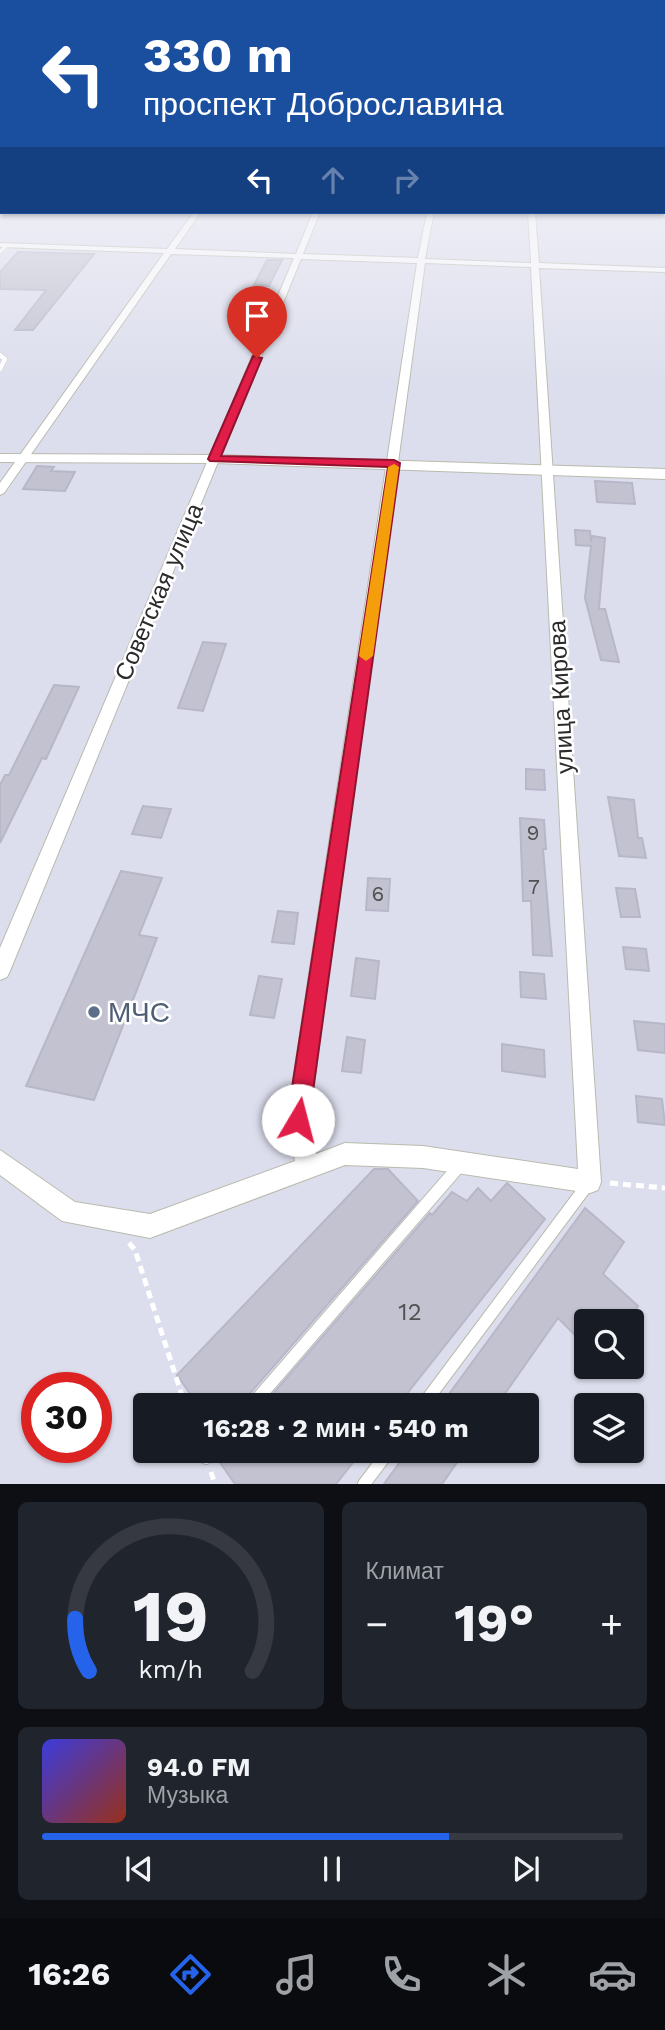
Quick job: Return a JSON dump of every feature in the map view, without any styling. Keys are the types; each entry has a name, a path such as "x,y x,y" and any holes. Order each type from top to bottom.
{"street":[{"path":"33,246 665,270"},
{"path":"0,491 171,246"},
{"name":"Советская улица","path":"0,971 304,246"},
{"path":"307,1167 298,1120 424,246"},
{"name":"улица Кирова","path":"533,246 590,1182"},
{"path":"0,458 394,463 665,474"},
{"path":"0,1161 70,1213 150,1226 345,1154 423,1157 590,1182"}],"lane":[{"path":"0,355 5,359 0,369"},
{"path":"262,1393 463,1162"},
{"path":"432,1393 590,1182"},
{"path":"364,1484 380,1463"}],"path":[{"path":"590,1182 665,1188"},
{"path":"110,1219 135,1250 181,1393"}],"building":[{"path":"18,252 94,254 33,330 15,330 46,290 0,289 0,272"},
{"path":"267,260 282,260 269,286 254,285"},
{"path":"37,466 54,467 51,471 75,472 65,491 23,489"},
{"path":"595,481 632,483 635,504 597,502"},
{"path":"575,530 590,531 591,542 592,536 605,538 599,609 605,609 619,662 601,660 585,598 591,546 576,545"},
{"path":"203,642 226,644 203,711 178,708"},
{"path":"54,685 79,687 46,759 42,758 0,843 0,785 5,775 9,775"},
{"path":"526,769 544,770 545,790 526,789"},
{"path":"608,797 634,800 638,838 642,838 646,858 619,856"},
{"path":"143,806 171,809 161,838 132,834"},
{"path":"520,818 544,820 546,849 543,849 552,956 533,955 531,901 523,901"},
{"name":"МЧС","path":"121,871 162,878 139,935 157,938 94,1100 26,1086"},
{"path":"368,878 390,879 388,911 366,910"},
{"path":"616,888 635,889 640,917 621,917"},
{"path":"278,911 298,913 294,944 272,942"},
{"path":"623,947 646,949 649,971 626,969"},
{"path":"356,958 379,961 375,999 351,996"},
{"path":"520,972 544,974 546,999 521,997"},
{"path":"259,976 282,979 274,1018 250,1015"},
{"path":"634,1021 665,1024 665,1053 638,1050"},
{"path":"347,1037 365,1040 361,1073 342,1071"},
{"path":"502,1044 544,1050 545,1077 502,1071"},
{"path":"636,1096 662,1099 665,1125 638,1122"},
{"path":"374,1169 388,1169 418,1201 250,1393 190,1393 177,1375"},
{"path":"507,1183 545,1219 407,1393 273,1393 430,1213 432,1215 452,1192 467,1201 478,1188 491,1201"},
{"path":"585,1208 624,1242 603,1274 638,1306 636,1309 574,1309 574,1334 558,1318 505,1393 450,1393"},
{"path":"220,1463 353,1463 336,1484 235,1484"},
{"path":"399,1463 457,1463 442,1484 384,1484"}],"slow traffic":[{"path":"366,656 394,467"}],"place":[{"name":"МЧС","path":"94,1012"}],"route":[{"path":"257,358 214,459 394,463 298,1120"}]}
